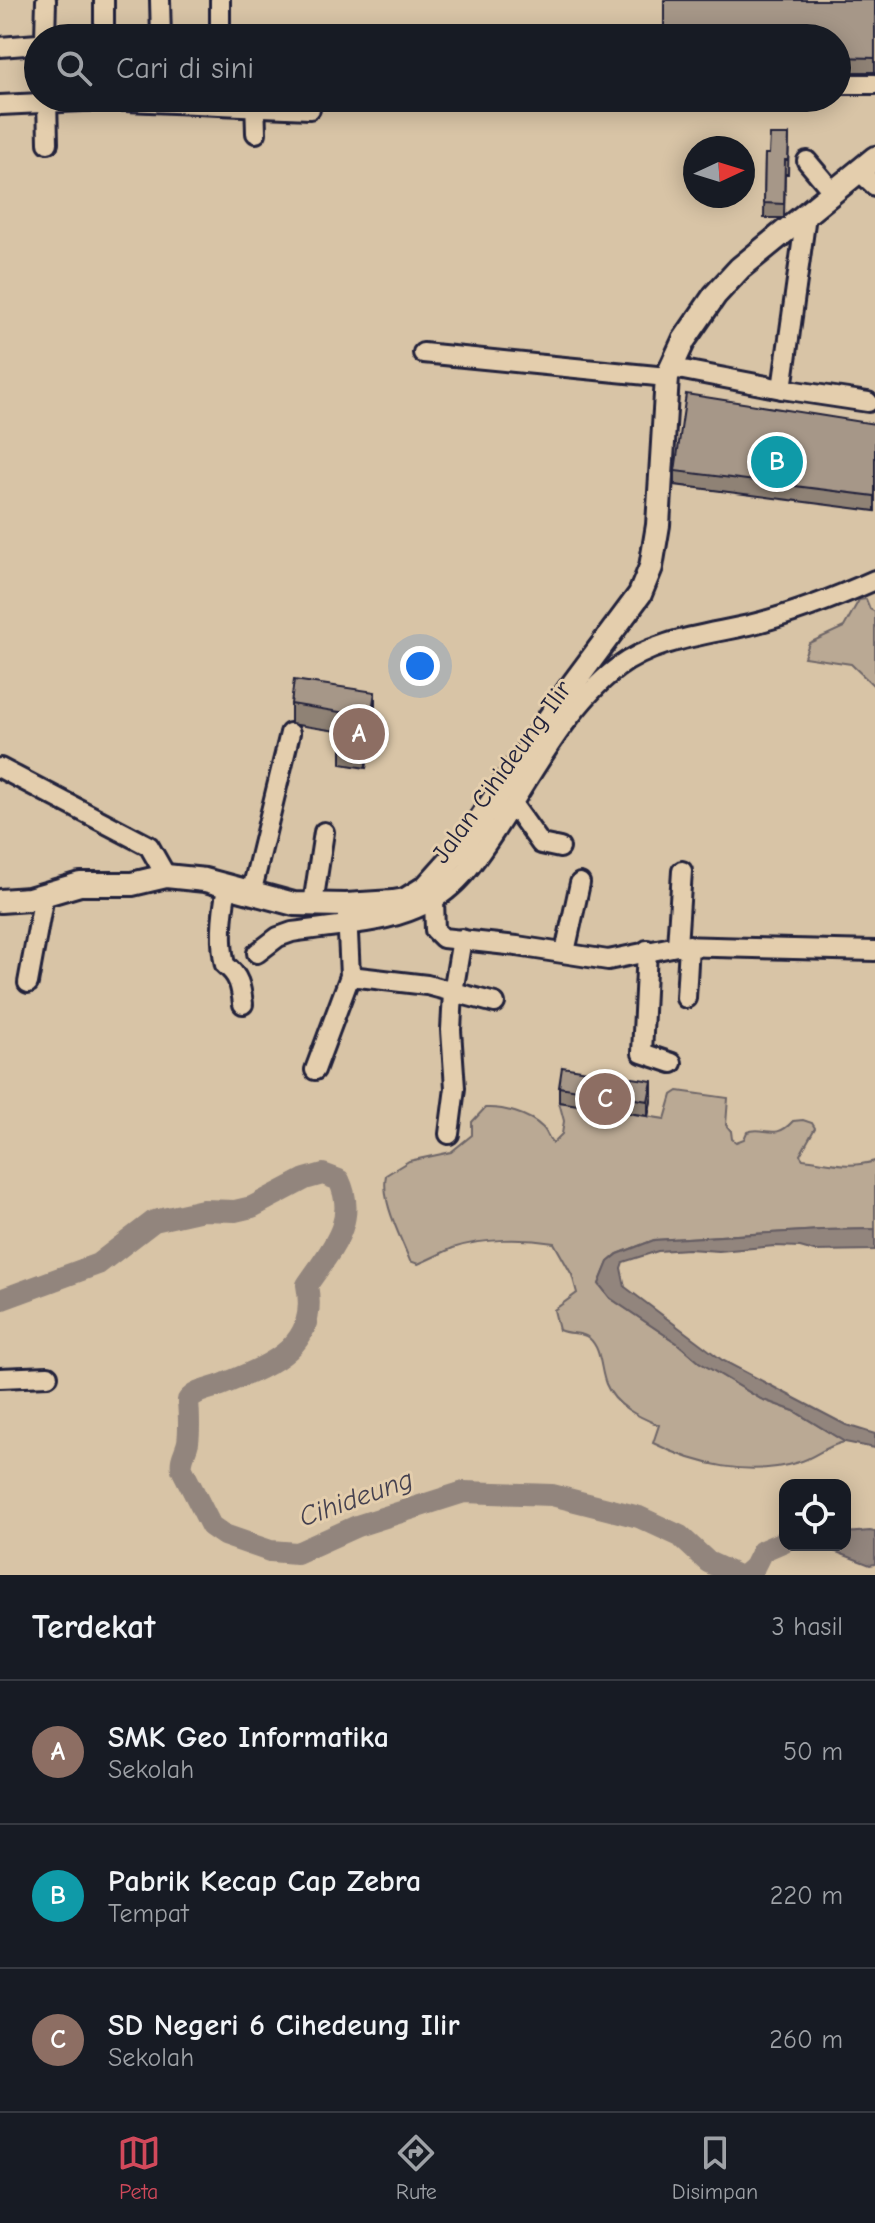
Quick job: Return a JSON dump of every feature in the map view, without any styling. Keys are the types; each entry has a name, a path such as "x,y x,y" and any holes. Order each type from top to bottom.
{"main road":[{"path":"0,901 44,895 80,884 132,884 164,871 294,904 313,904 348,915 405,900 435,878 460,849 570,688 634,604 651,567 658,525 665,404 670,372 684,340 715,295 768,243 833,192 870,172"}],"street":[{"path":"45,24 46,0"},
{"path":"104,0 104,24"},
{"path":"160,0 161,24"},
{"path":"220,0 220,24"},
{"path":"0,47 24,45"},
{"path":"851,84 875,84"},
{"path":"0,105 24,102"},
{"path":"47,112 48,143"},
{"path":"256,112 256,133"},
{"path":"807,161 833,192"},
{"path":"782,389 806,215"},
{"path":"423,353 670,372 868,402"},
{"path":"665,404 689,407"},
{"name":"Jalan Cihideung Ilir","path":"257,953 278,937 348,915 393,917 434,900 458,882 579,705 617,668 651,650 700,634 751,624 875,580"},
{"path":"597,652 617,668"},
{"path":"251,894 290,733"},
{"path":"0,768 149,846 164,871"},
{"path":"513,805 541,844 560,848"},
{"path":"313,904 324,832"},
{"path":"682,871 686,998"},
{"path":"565,952 580,883"},
{"path":"227,888 221,936 223,960 240,983 243,1004"},
{"path":"28,983 44,895"},
{"path":"434,900 438,936 608,960 647,950 683,946 875,951"},
{"path":"315,1070 350,976 348,915"},
{"path":"449,1134 455,1076 451,1030 453,992 462,939"},
{"path":"647,950 642,1053 672,1063"},
{"path":"350,976 427,985 495,1003"},
{"path":"0,1378 48,1376"}],"shaded area":[{"path":"866,599 870,609 875,612 875,687 851,664 804,657 809,643 844,627 859,600"},
{"path":"678,1091 728,1098 726,1125 736,1142 753,1130 780,1131 793,1121 803,1120 812,1123 815,1128 800,1155 803,1159 847,1165 875,1161 875,1229 654,1240 617,1254 608,1262 599,1284 610,1298 677,1343 699,1362 761,1399 794,1411 845,1442 799,1462 762,1468 724,1466 687,1457 653,1443 659,1425 615,1399 606,1384 599,1354 589,1338 559,1330 554,1310 577,1293 572,1275 554,1243 529,1240 477,1242 453,1248 418,1264 410,1261 392,1218 386,1196 386,1175 409,1161 451,1152 472,1135 472,1122 485,1108 508,1110 530,1118 544,1129 553,1143 562,1134 564,1121 559,1102 665,1119 672,1095"},
{"path":"875,1229 875,1250 814,1251 775,1246 719,1251 658,1251 623,1262 621,1268 625,1287 722,1360 846,1425 875,1434 875,1448 845,1442 794,1411 761,1399 699,1362 677,1343 610,1298 599,1284 608,1262 618,1254 654,1240"},
{"path":"875,1532 875,1564 870,1565 834,1551 851,1551 851,1533"}],"building":[{"path":"664,0 875,0 875,58 851,57 851,24 664,24"},
{"path":"770,135 789,135 784,204 764,203 765,154 769,154"},
{"path":"686,394 875,424 875,496 675,471"},
{"path":"294,680 375,692 366,749 341,745 346,713 291,704"},
{"path":"562,1067 652,1081 648,1101 559,1087"}],"waterway":[{"name":"Cihideung","path":"0,1300 98,1264 154,1221 203,1210 235,1211 252,1207 305,1179 323,1174 339,1180 346,1209 339,1236 307,1285 309,1307 306,1324 298,1339 287,1351 257,1370 199,1392 188,1400 189,1437 182,1469 211,1526 224,1535 270,1551 297,1553 357,1526 464,1492 552,1495 639,1517 680,1536 708,1562 736,1575"},
{"name":"Cihideung","path":"745,1575 754,1567 762,1551 779,1544"}],"place":[{"name":"Pabrik Kecap Cap Zebra","path":"777,462"},
{"name":"SMK Geo Informatika","path":"359,734"},
{"name":"SD Negeri 6 Cihedeung Ilir","path":"605,1099"}]}
